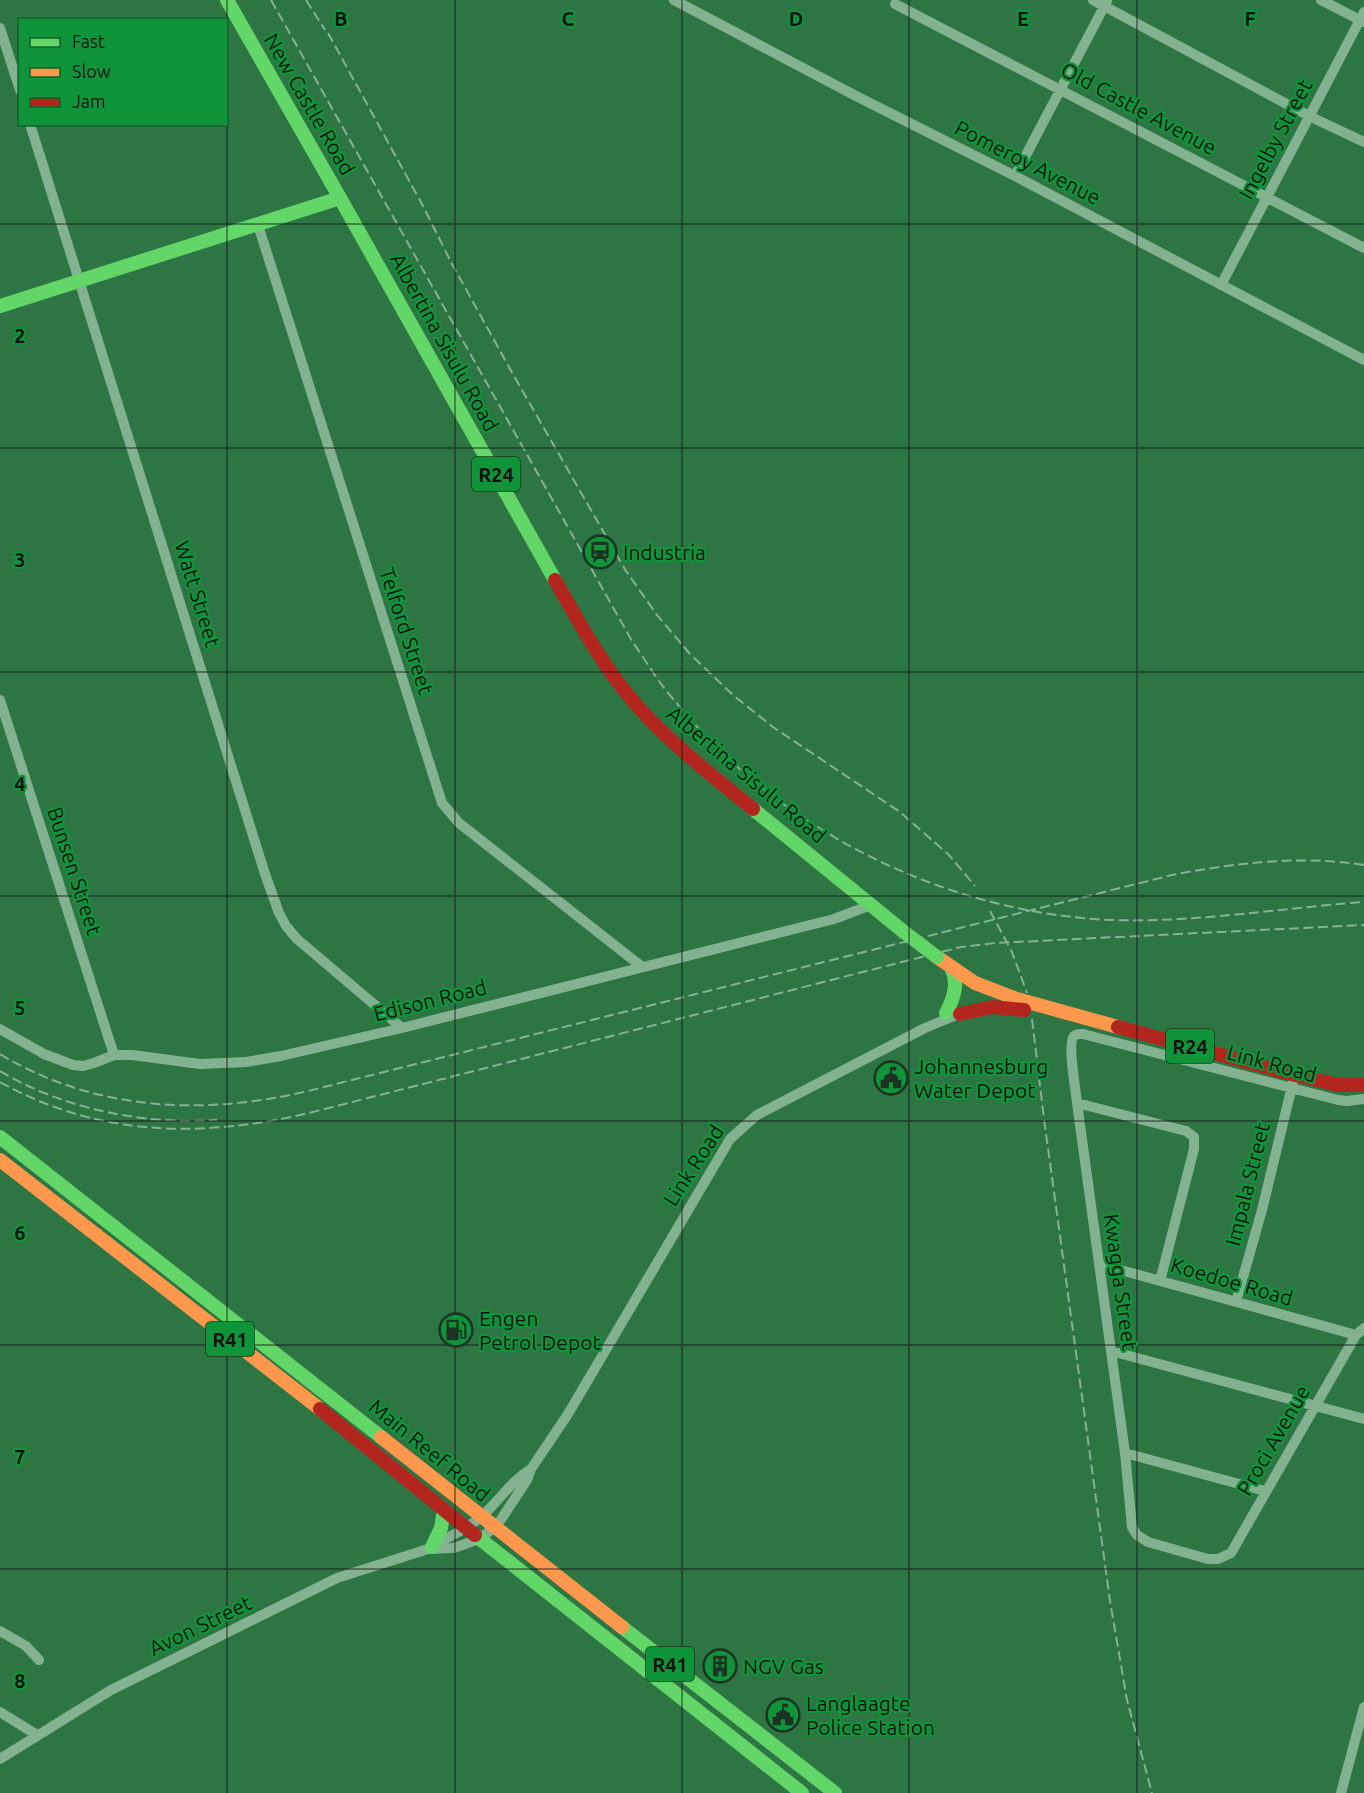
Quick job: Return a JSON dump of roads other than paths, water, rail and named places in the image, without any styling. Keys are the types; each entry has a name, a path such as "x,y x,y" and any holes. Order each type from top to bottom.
{"main road":[{"name":"New Castle Road","path":"227,0 340,198"},
{"path":"0,306 340,198"},
{"name":"Albertina Sisulu Road","path":"340,198 584,631 610,671 651,720 691,759 904,932 951,967 977,991 1112,1024 1293,1082 1364,1085"},
{"path":"951,967 956,979 953,1013 1000,1006 1058,1018 1112,1024"},
{"name":"Main Reef Road","path":"0,1137 494,1528 835,1793"},
{"name":"Main Reef Road","path":"0,1160 339,1424 479,1539 802,1793"},
{"path":"153,1280 165,1267"},
{"path":"430,1548 441,1528 444,1510"},
{"path":"789,1783 802,1768"}],"street":[{"name":"Pomeroy Avenue","path":"674,0 1364,360"},
{"path":"1093,0 1105,3 1309,116 1364,142"},
{"path":"1321,0 1362,18"},
{"path":"1015,176 1105,3"},
{"name":"Old Castle Avenue","path":"895,4 1364,249"},
{"name":"Ingelby Street","path":"1221,285 1362,18"},
{"path":"0,28 18,84"},
{"name":"Watt Street","path":"31,126 279,913 286,926 308,950 402,1028"},
{"name":"Telford Street","path":"258,225 442,803 459,823 641,966"},
{"name":"Bunsen Street","path":"0,700 114,1055"},
{"name":"Edison Road","path":"0,1029 44,1054 73,1065 82,1066 114,1055 132,1055 200,1064 246,1062 402,1028 834,919 871,905"},
{"path":"953,1013 965,986 977,991"},
{"name":"Link Road","path":"479,1539 494,1528 523,1486 531,1469 568,1414 730,1139 757,1115 953,1013 977,991"},
{"name":"Link Road","path":"1071,1042 1076,1035 1083,1034 1293,1082 1338,1100 1364,1099"},
{"name":"Kwagga Street","path":"1071,1042 1077,1103 1125,1453 1132,1527 1137,1535 1148,1542 1208,1559"},
{"name":"Impala Street","path":"1236,1302 1262,1210 1293,1082"},
{"path":"1077,1103 1186,1131 1194,1137 1194,1149 1160,1281"},
{"name":"Koedoe Road","path":"1099,1264 1236,1302 1360,1332"},
{"name":"Proci Avenue","path":"1208,1559 1218,1559 1231,1553 1265,1491 1360,1332"},
{"path":"1112,1351 1364,1419"},
{"path":"1125,1453 1265,1491"},
{"name":"Link Road","path":"466,1528 481,1517 522,1474 531,1469"},
{"name":"Avon Street","path":"0,1759 111,1690 337,1578 430,1548 466,1528"},
{"name":"Avon Street","path":"430,1548 454,1548 479,1539"},
{"path":"0,1631 26,1646 39,1660"},
{"path":"1341,1793 1364,1707"},
{"path":"0,1712 37,1735"}],"railway":[{"path":"271,0 632,641 674,700 716,746 763,788 814,825 869,856 927,882 987,901 1049,914 1111,920 1174,919 1364,902"},
{"path":"306,0 325,30"},
{"path":"328,33 514,376 626,571 657,615 690,654 734,696 773,727 900,812 949,855 975,886"},
{"path":"0,1054 36,1073 73,1087 111,1097 150,1103 190,1105 229,1104 269,1099 1172,875 1268,862 1316,861 1364,865"},
{"path":"990,911 1012,952 1027,993"},
{"path":"0,1082 38,1100 76,1114 115,1123 154,1128 193,1129 233,1126 313,1112 961,947 995,943 1364,925"},
{"path":"1032,1019 1110,1601 1127,1700 1152,1793"},
{"path":"0,1071 50,1095 105,1112 161,1120 217,1120"}],"place":[{"name":"Industria","path":"600,552"},
{"name":"Johannesburg Water Depot","path":"891,1078"},
{"name":"Engen Petrol Depot","path":"456,1330"},
{"name":"NGV Gas","path":"720,1666"},
{"name":"Langlaagte Police Station","path":"783,1715"}]}
